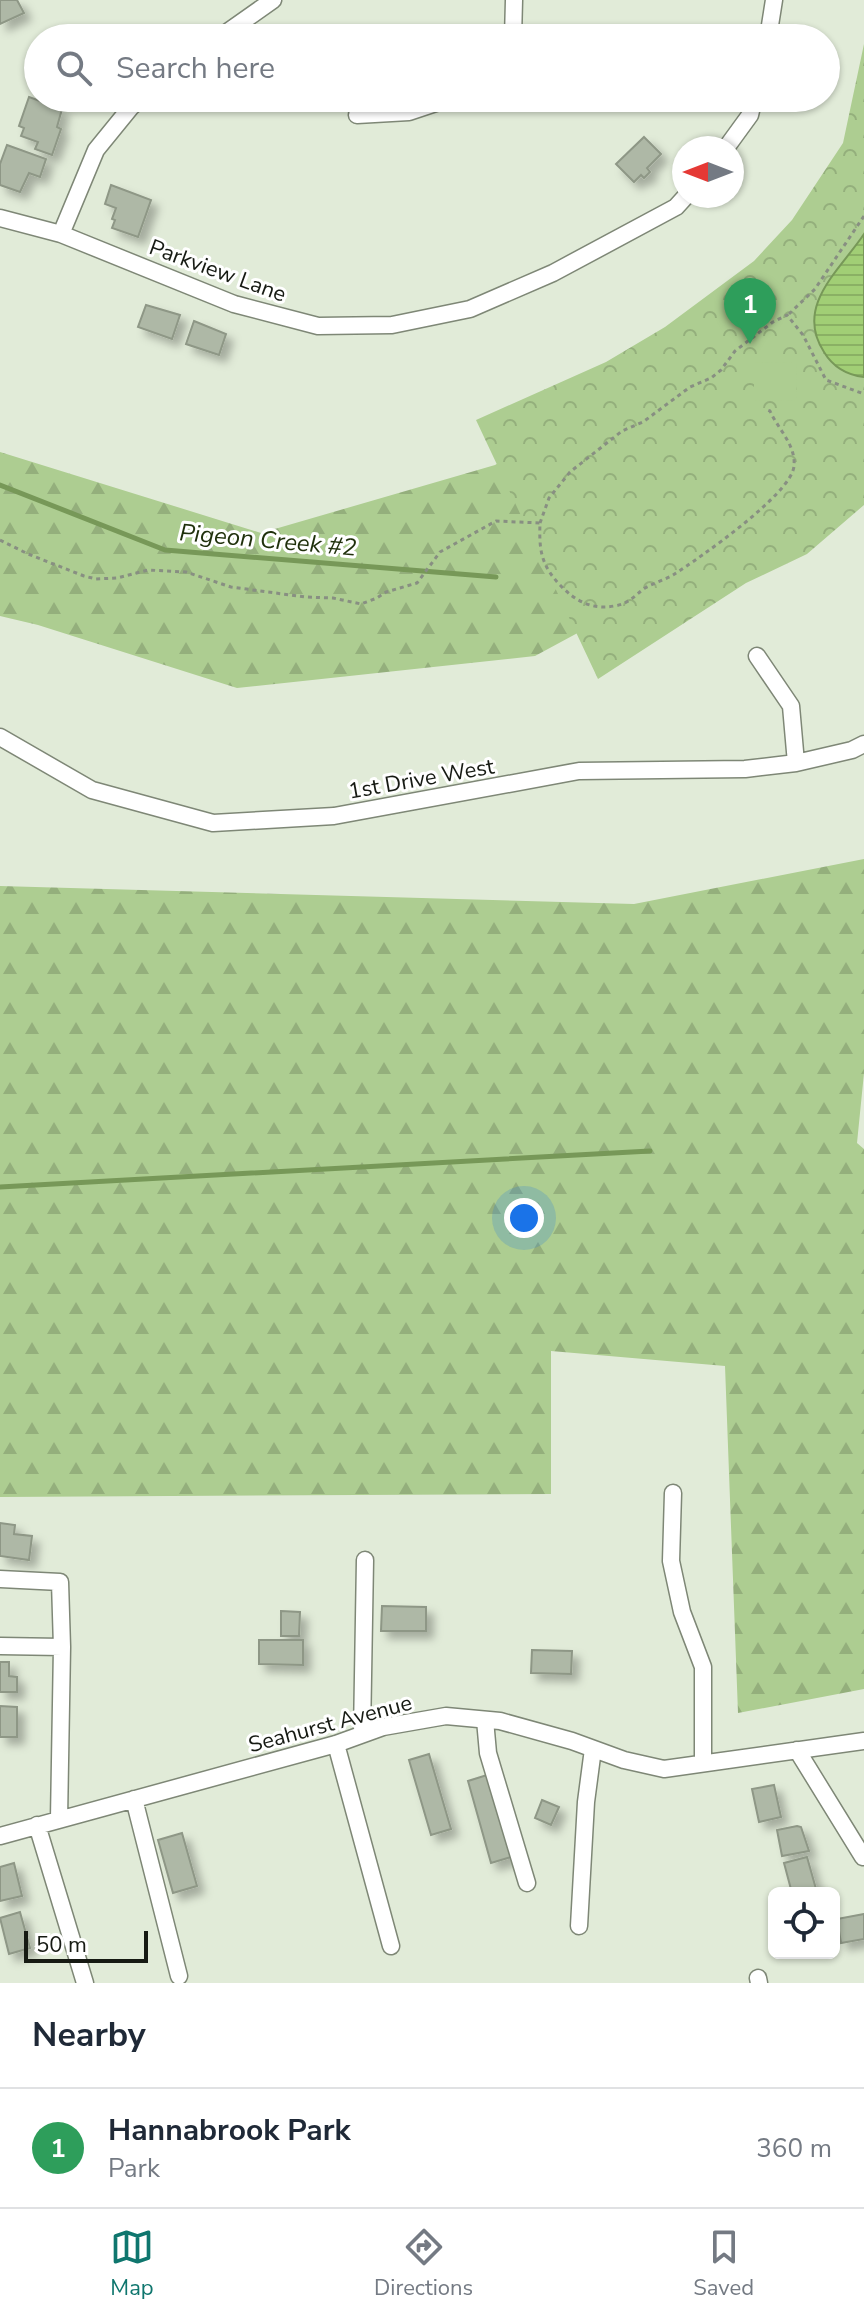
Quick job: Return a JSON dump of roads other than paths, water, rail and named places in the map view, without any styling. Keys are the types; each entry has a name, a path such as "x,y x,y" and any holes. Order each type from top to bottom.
{"street":[{"path":"239,24 273,0"},
{"path":"513,24 514,0"},
{"path":"770,24 774,0"},
{"path":"61,234 96,150 127,112"},
{"path":"357,115 409,112"},
{"path":"735,136 751,112"},
{"name":"Parkview Lane","path":"0,218 61,234 234,304 318,326 392,325 470,309 553,273 674,208"},
{"path":"757,656 791,706 796,763"},
{"name":"1st Drive West","path":"0,737 92,790 213,823 334,816 579,771 745,769 796,763 852,750 864,744"},
{"path":"673,1493 671,1561 682,1612 703,1667 703,1763"},
{"path":"362,1734 365,1560"},
{"path":"0,1579 60,1582 59,1819"},
{"path":"0,1646 62,1647"},
{"name":"Seahurst Avenue","path":"0,1836 336,1744 383,1727 446,1716 507,1723 624,1760 664,1769 864,1741"},
{"path":"485,1720 488,1753 527,1883"},
{"path":"336,1744 391,1946"},
{"path":"579,1926 586,1802 593,1749"},
{"path":"797,1750 863,1857"},
{"path":"134,1799 179,1976"},
{"path":"37,1825 85,1983"}],"waterway":[{"name":"Pigeon Creek #2","path":"0,485 165,550 496,577"},
{"path":"0,1187 650,1151"}],"place":[{"name":"Hannabrook Park","path":"750,344"}]}
